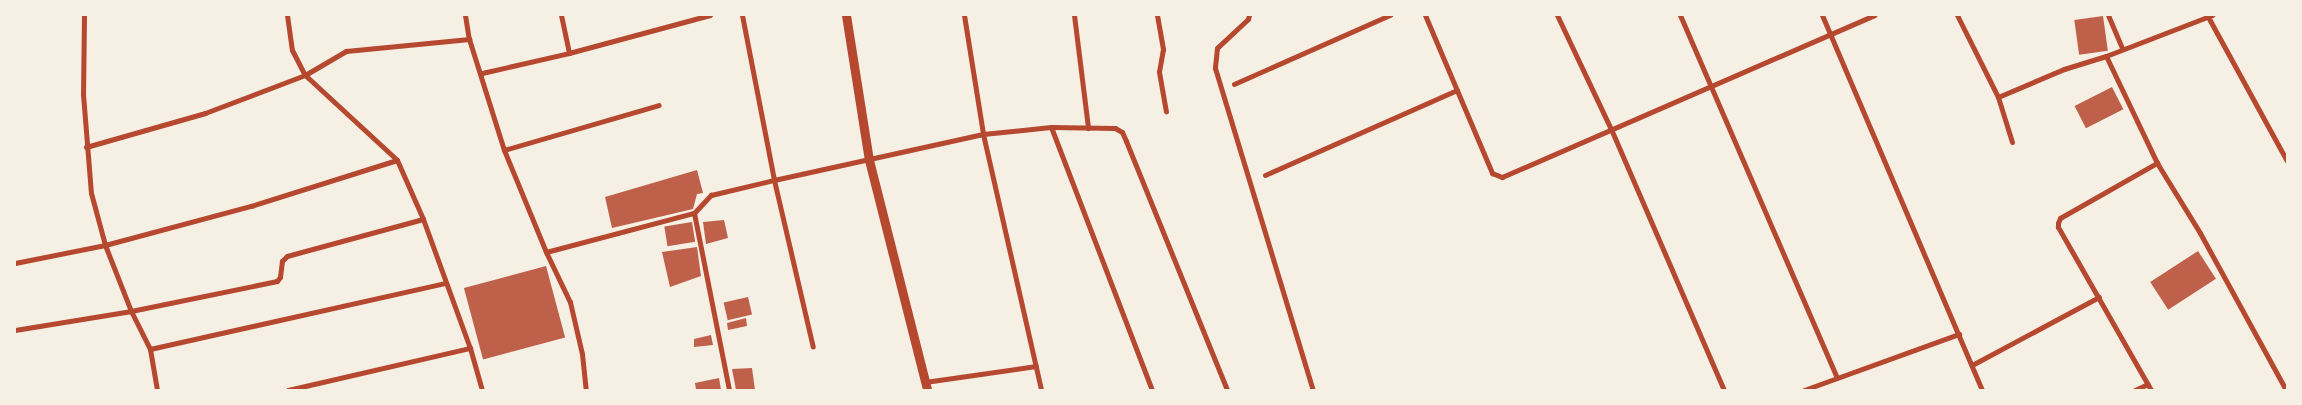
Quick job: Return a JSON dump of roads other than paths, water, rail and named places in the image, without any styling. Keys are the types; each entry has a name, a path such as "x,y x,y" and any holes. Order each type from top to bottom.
{"street":[{"path":"84,15 83,94 91,193 105,245 131,311 150,349 157,390"},
{"path":"287,15 292,50 304,75 397,160 423,219 470,348 482,390"},
{"path":"465,15 470,39 482,73 504,150 546,252 570,302 582,354 586,390"},
{"path":"561,15 569,53"},
{"path":"482,73 569,53 710,15"},
{"path":"742,15 774,180 813,347"},
{"path":"846,15 869,160 925,386 1036,366"},
{"path":"964,15 983,134 1041,390"},
{"path":"1074,15 1088,128"},
{"path":"1157,15 1163,49 1159,72 1166,111"},
{"path":"1249,15 1248,19 1217,48 1215,68 1313,390"},
{"path":"1234,84 1390,15"},
{"path":"1425,15 1492,173 1502,177 1874,15"},
{"path":"1557,15 1611,129 1724,390"},
{"path":"1680,15 1837,377"},
{"path":"1822,15 1982,390"},
{"path":"1957,15 1998,97 2012,142"},
{"path":"2108,15 2122,48"},
{"path":"1998,97 2064,69 2106,56 2122,48 2209,16 2287,161"},
{"path":"86,147 205,113 304,75 346,51 470,39"},
{"path":"2106,56 2158,163 2200,233 2286,390"},
{"path":"1265,175 1457,90"},
{"path":"504,150 659,105"},
{"path":"1051,127 1152,390"},
{"path":"546,252 694,212 711,195 983,134 1051,127 1115,128 1122,132 1126,141 1228,390"},
{"path":"15,263 105,245 252,206 397,160"},
{"path":"2151,390 2058,227 2060,218 2158,163"},
{"path":"694,212 703,247 728,390"},
{"path":"15,330 131,311 277,280 280,277 282,261 287,256 423,219"},
{"path":"150,349 446,283"},
{"path":"1972,365 2099,297"},
{"path":"1804,390 1959,334"},
{"path":"288,390 470,348"},
{"path":"2135,390 2148,384"}]}
